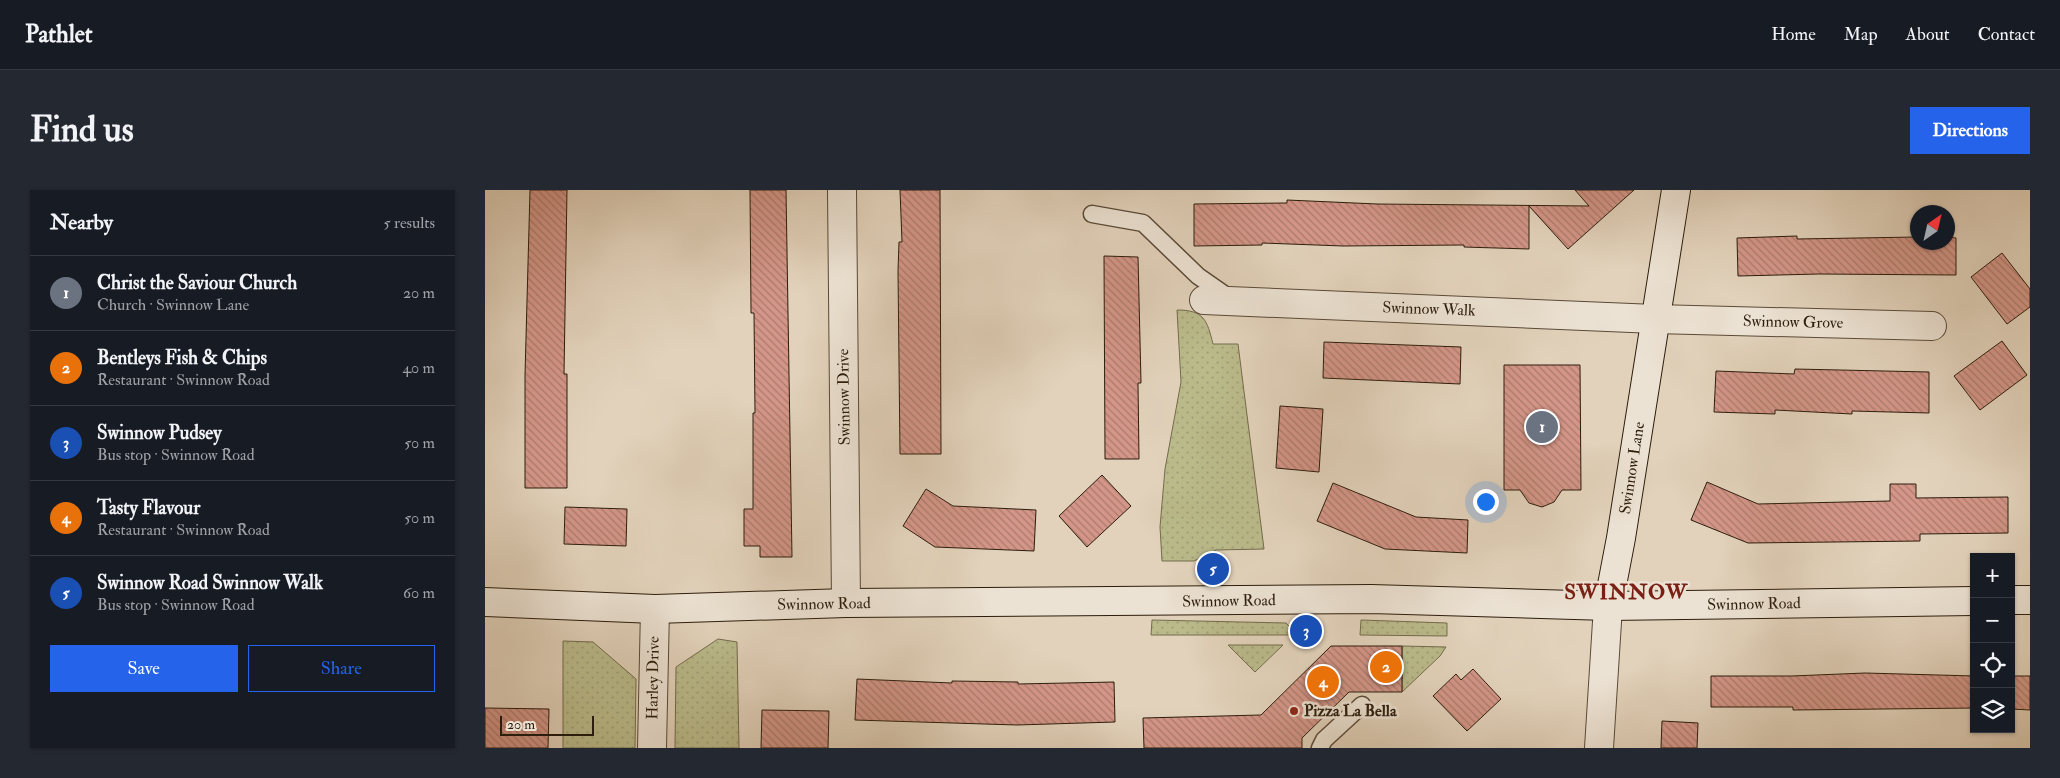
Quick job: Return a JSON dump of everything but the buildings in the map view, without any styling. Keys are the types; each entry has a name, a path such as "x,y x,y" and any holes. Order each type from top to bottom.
{"street":[{"name":"Swinnow Drive","path":"842,190 846,603"},
{"name":"Swinnow Lane","path":"1599,748 1608,606 1621,538 1676,190"},
{"name":"Swinnow Walk","path":"1204,300 1655,319"},
{"name":"Swinnow Grove","path":"1655,319 1932,326"},
{"name":"Swinnow Road","path":"485,602 655,609 846,603 1371,599 1608,606 1970,600"},
{"path":"2015,600 2030,600"},
{"name":"Harley Drive","path":"652,748 655,609"}],"lane":[{"path":"1092,214 1143,223 1199,276 1232,300"},
{"path":"1320,748 1324,740 1362,705"}],"green space":[{"path":"1177,310 1186,310 1199,314 1209,329 1213,344 1238,344 1264,549 1216,550 1194,561 1162,561 1160,527 1165,469 1181,382"},
{"path":"1152,620 1286,623 1292,629 1291,635 1151,635"},
{"path":"1361,620 1447,623 1447,636 1360,635"},
{"path":"718,639 737,642 739,748 675,748 676,667"},
{"path":"563,641 593,642 636,679 635,748 563,748"},
{"path":"1228,645 1283,645 1255,672"},
{"path":"1402,646 1446,647 1440,656 1402,692"}],"place":[{"name":"Christ the Saviour Church","path":"1542,427"},
{"name":"Swinnow Road Swinnow Walk","path":"1213,569"},
{"name":"Swinnow Pudsey","path":"1306,631"},
{"name":"Bentleys Fish & Chips","path":"1386,667"},
{"name":"Tasty Flavour","path":"1323,682"},
{"name":"Pizza La Bella","path":"1294,711"}],"district":[{"name":"SWINNOW","path":"1626,592"}]}
